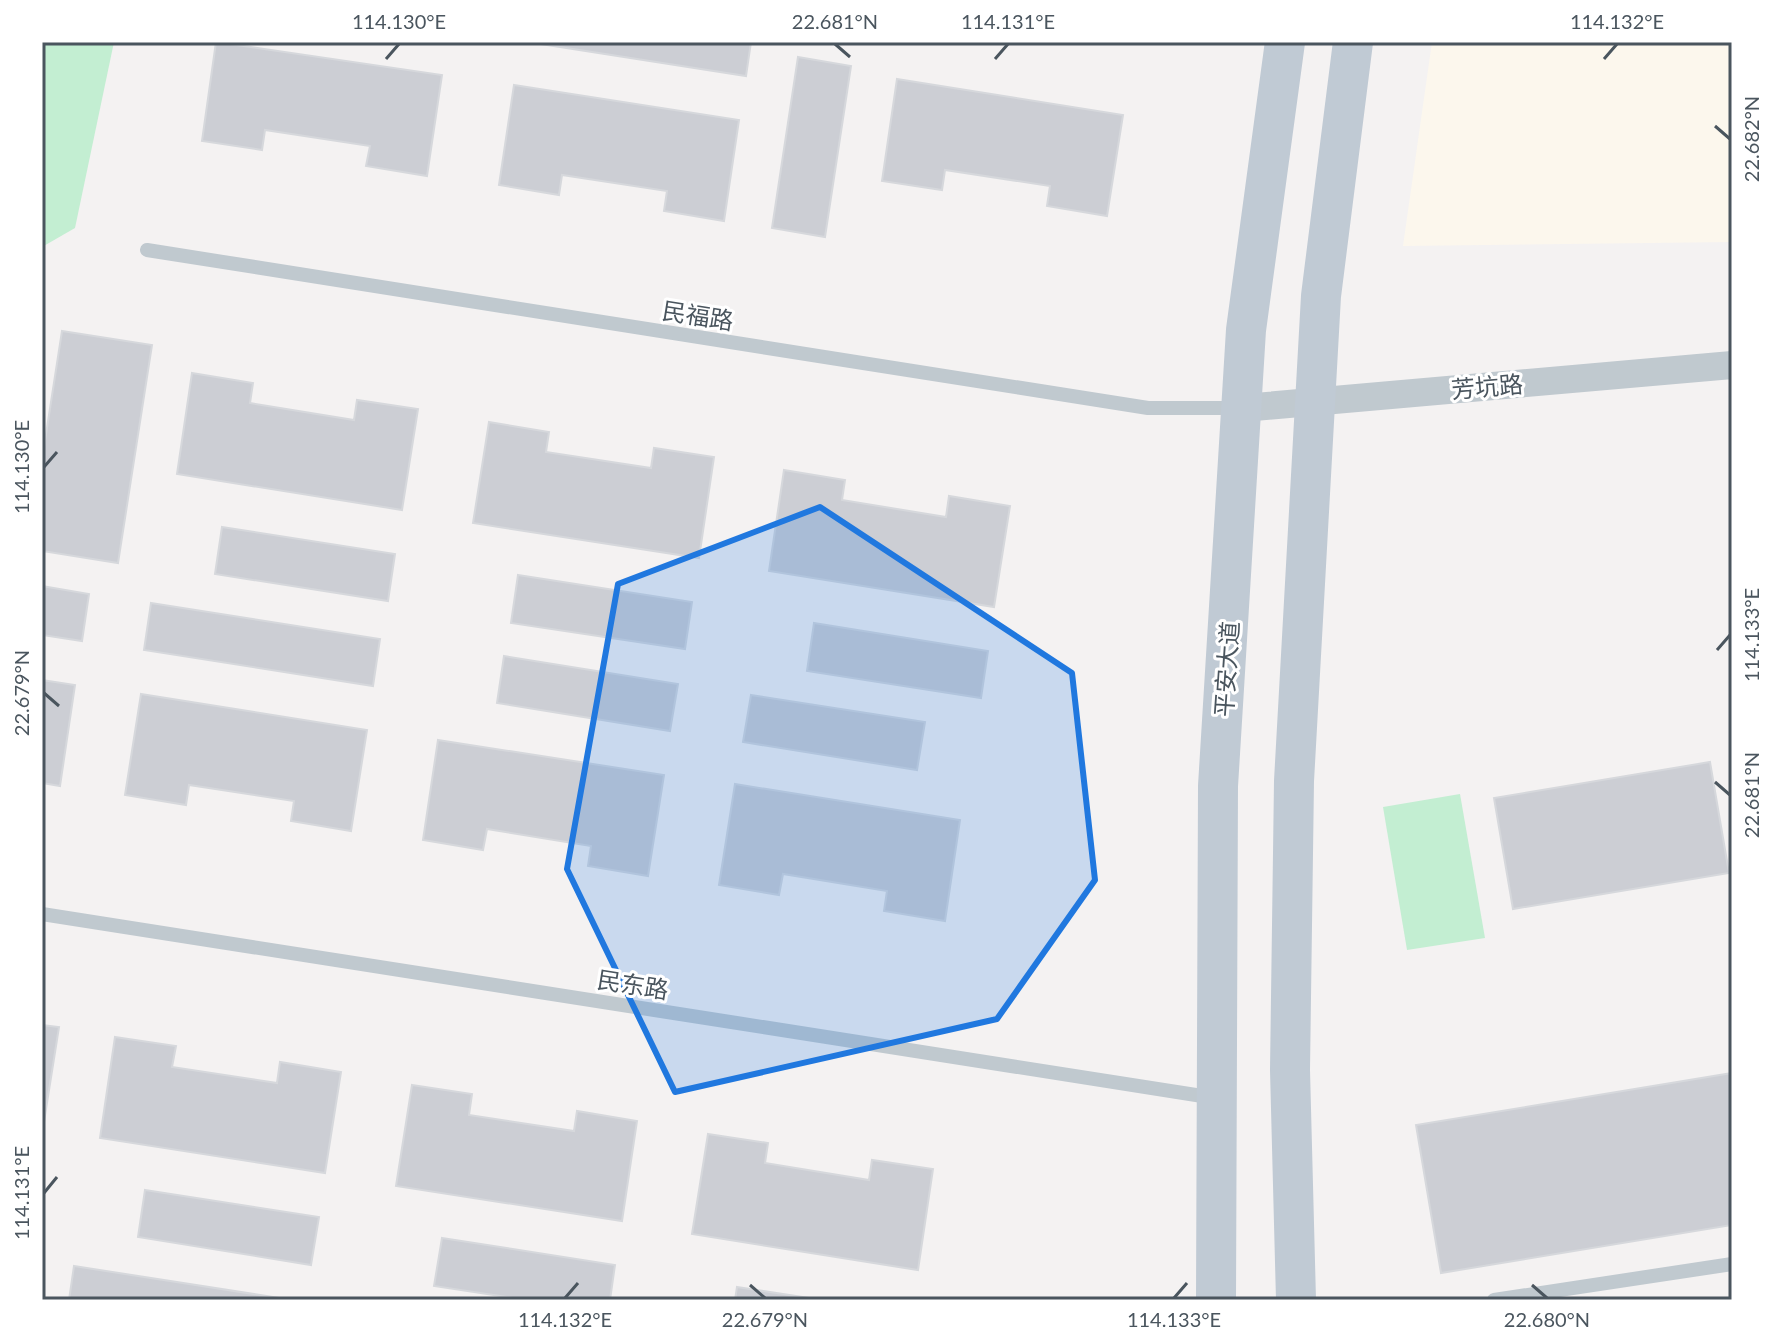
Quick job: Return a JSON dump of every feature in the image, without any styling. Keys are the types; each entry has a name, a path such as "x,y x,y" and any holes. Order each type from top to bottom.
{"main road":[{"name":"平安大道","path":"1216,1300 1218,786 1246,330 1285,42"},
{"path":"1296,1300 1290,1070 1294,781 1321,296 1353,42"}],"street":[{"name":"芳坑路","path":"1243,408 1732,367"}],"lane":[{"name":"民福路","path":"147,250 1148,408 1243,408"},
{"name":"民东路","path":"42,914 1218,1099"},
{"path":"1494,1300 1732,1264"}],"highlighted area":[{"path":"820,507 1072,673 1095,880 997,1019 675,1092 567,869 618,584"}],"shaded area":[{"path":"1432,42 1732,42 1732,242 1403,246"}],"green space":[{"path":"42,42 114,42 75,228 42,247"},
{"path":"1460,794 1485,938 1407,950 1383,807"}],"building":[{"path":"216,42 442,75 427,176 366,166 370,146 265,130 262,150 202,141"},
{"path":"528,42 751,42 746,76"},
{"path":"798,57 851,66 825,237 772,228"},
{"path":"897,79 1123,115 1107,216 1047,206 1050,186 945,170 942,190 882,181"},
{"path":"514,85 739,120 724,221 664,211 667,191 562,175 559,195 499,185"},
{"path":"62,331 152,345 118,563 42,551 42,460"},
{"path":"192,373 253,383 250,403 354,420 357,400 418,409 402,510 177,474"},
{"path":"489,422 549,432 546,452 651,468 654,448 714,457 699,558 473,523"},
{"path":"784,470 845,480 842,500 946,517 949,496 1010,506 994,607 769,571"},
{"path":"222,527 395,554 388,601 215,574"},
{"path":"518,575 692,602 685,649 511,623"},
{"path":"42,586 89,594 82,641 42,635"},
{"path":"151,603 380,639 373,686 144,650"},
{"path":"814,623 988,651 981,698 807,671"},
{"path":"504,656 678,684 670,731 497,703"},
{"path":"42,680 75,685 60,786 42,783"},
{"path":"141,694 367,730 351,831 291,821 294,801 189,785 186,805 125,795"},
{"path":"751,695 925,722 917,770 743,742"},
{"path":"438,740 664,775 648,876 588,866 591,846 487,829 483,850 423,840"},
{"path":"1710,762 1729,873 1513,909 1494,798"},
{"path":"735,784 960,820 945,921 884,911 887,891 783,874 779,895 719,885"},
{"path":"42,1025 59,1027 43,1128 42,1128"},
{"path":"115,1037 176,1046 172,1067 277,1083 280,1062 341,1072 325,1173 100,1138"},
{"path":"1732,1073 1732,1225 1441,1273 1416,1125"},
{"path":"412,1085 472,1094 469,1115 574,1131 577,1111 637,1121 622,1221 396,1186"},
{"path":"708,1134 768,1143 765,1163 869,1180 872,1160 933,1169 918,1270 692,1234"},
{"path":"145,1190 319,1217 311,1265 138,1237"},
{"path":"442,1238 615,1265 610,1300 526,1300 434,1286"},
{"path":"74,1266 292,1300 69,1300"},
{"path":"737,1287 822,1300 735,1300"}]}
